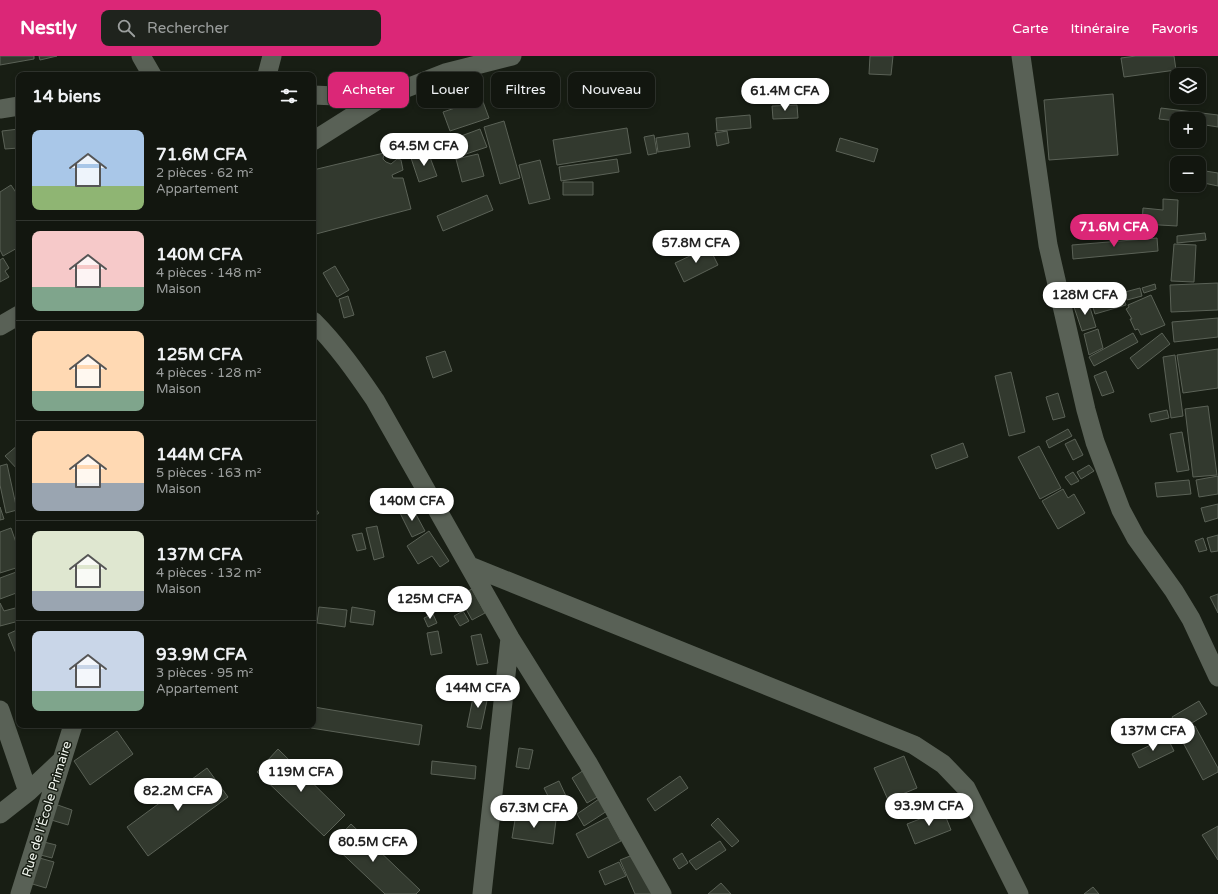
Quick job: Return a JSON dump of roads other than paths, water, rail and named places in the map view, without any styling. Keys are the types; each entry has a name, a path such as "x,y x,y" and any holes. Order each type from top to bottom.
{"street":[{"path":"141,56 150,72"},
{"path":"268,72 272,56"},
{"path":"409,87 445,73 512,56"},
{"path":"1021,56 1048,245 1084,403 1095,442 1121,510 1136,538 1174,591 1191,619 1218,676"},
{"path":"316,95 328,96"},
{"path":"0,109 16,106"},
{"path":"316,139 365,108"},
{"path":"0,326 16,317"},
{"path":"316,324 352,366 375,400 510,638 588,763 662,894"},
{"path":"470,566 914,745 943,764 966,788 1019,894"},
{"path":"482,894 510,638"},
{"path":"0,710 28,792"},
{"name":"Rue de l'École Primaire","path":"20,894 72,728"},
{"path":"0,814 28,792 62,759"}]}
